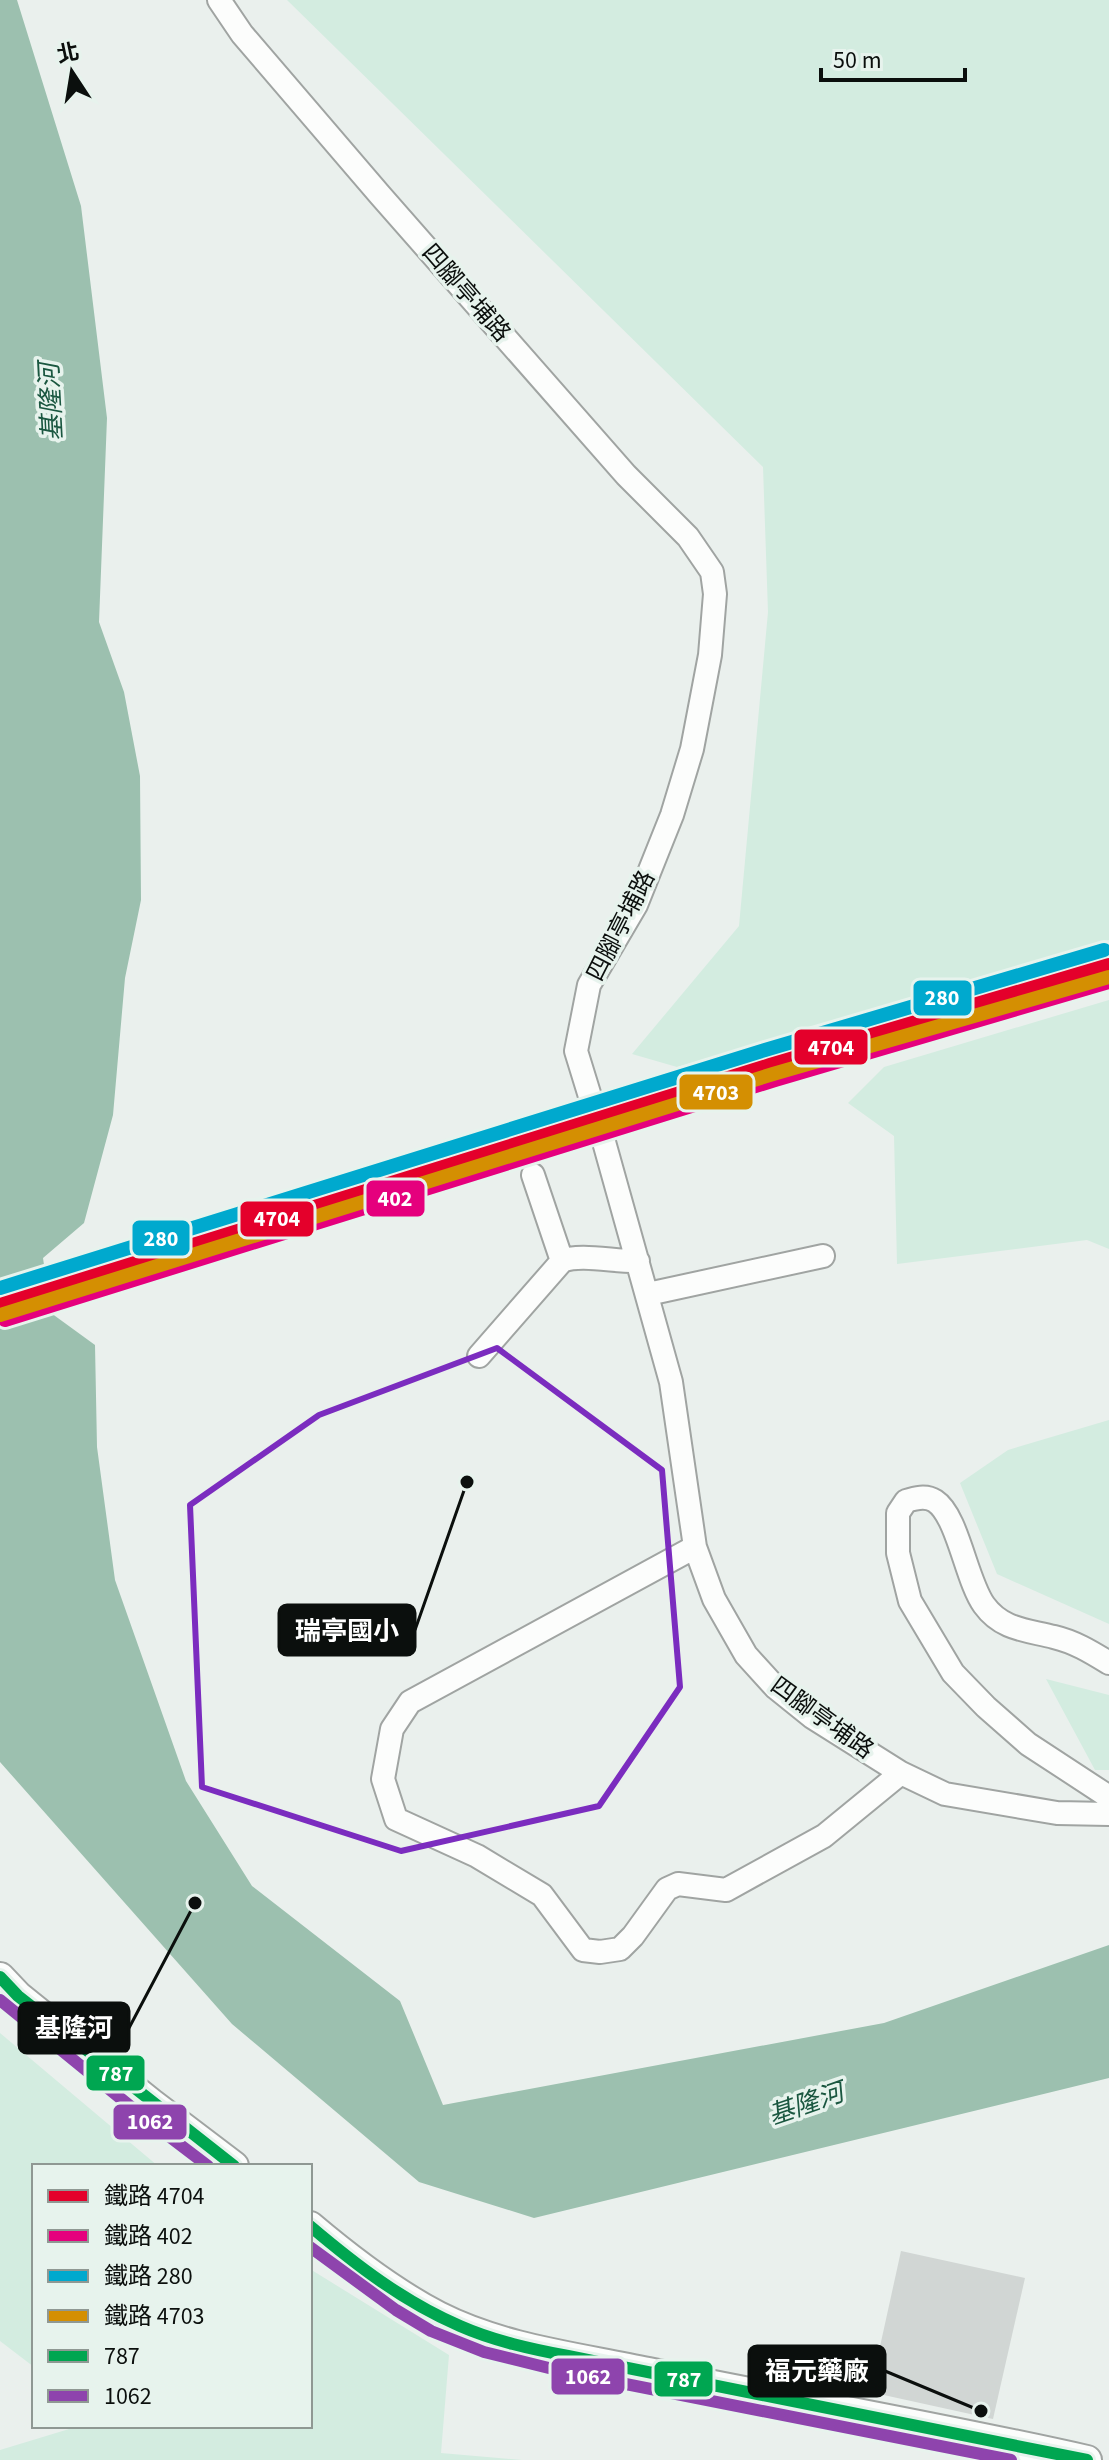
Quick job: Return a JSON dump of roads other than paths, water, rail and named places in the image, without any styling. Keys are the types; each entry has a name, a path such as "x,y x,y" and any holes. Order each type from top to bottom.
{"main road":[{"path":"0,1977 18,1996 126,2084 231,2164"},
{"path":"312,2228 352,2261 438,2316 496,2340 718,2386 988,2449 1087,2460"}],"street":[{"name":"四腳亭埔路","path":"219,0 242,34 360,172 626,475 688,537 712,572 715,594 710,655 692,749 672,815 636,905 589,985 576,1051 671,1382 695,1547 714,1599 746,1655 776,1688 812,1717 901,1773 945,1794 1057,1813 1109,1814"},
{"path":"533,1175 562,1261"},
{"path":"648,1294 823,1256"},
{"path":"479,1356 562,1261 570,1257 638,1261"},
{"path":"1109,1663 1083,1647 1053,1636 1026,1633 1001,1622 984,1605 973,1583 946,1512 933,1499 919,1497 906,1501 898,1513 898,1553 910,1601 953,1673 1028,1744 1109,1797"},
{"path":"695,1547 410,1702 392,1729 383,1779 396,1819 477,1856 542,1895 583,1950 600,1952 620,1949 667,1889 678,1884 726,1890 824,1836 901,1773"}],"water":[{"path":"0,0 17,0 81,206 107,418 99,622 124,692 140,776 141,900 125,978 113,1115 84,1223 43,1258 51,1313 95,1345 97,1447 115,1580 186,1781 252,1886 400,2001 443,2105 884,2023 1109,1945 1109,2078 534,2218 419,2182 232,2024 0,1762"}],"rail line":[{"name":"280","path":"0,1288 765,1050 1104,950"},
{"name":"4704","path":"0,1305 770,1065 1109,965"},
{"name":"4703","path":"0,1315 773,1074 1109,977"},
{"name":"402","path":"5,1320 775,1080 1109,982"}],"place":[{"name":"瑞亭國小","path":"467,1482"},
{"name":"基隆河","path":"195,1903"},
{"name":"福元藥廠","path":"981,2411"}]}
